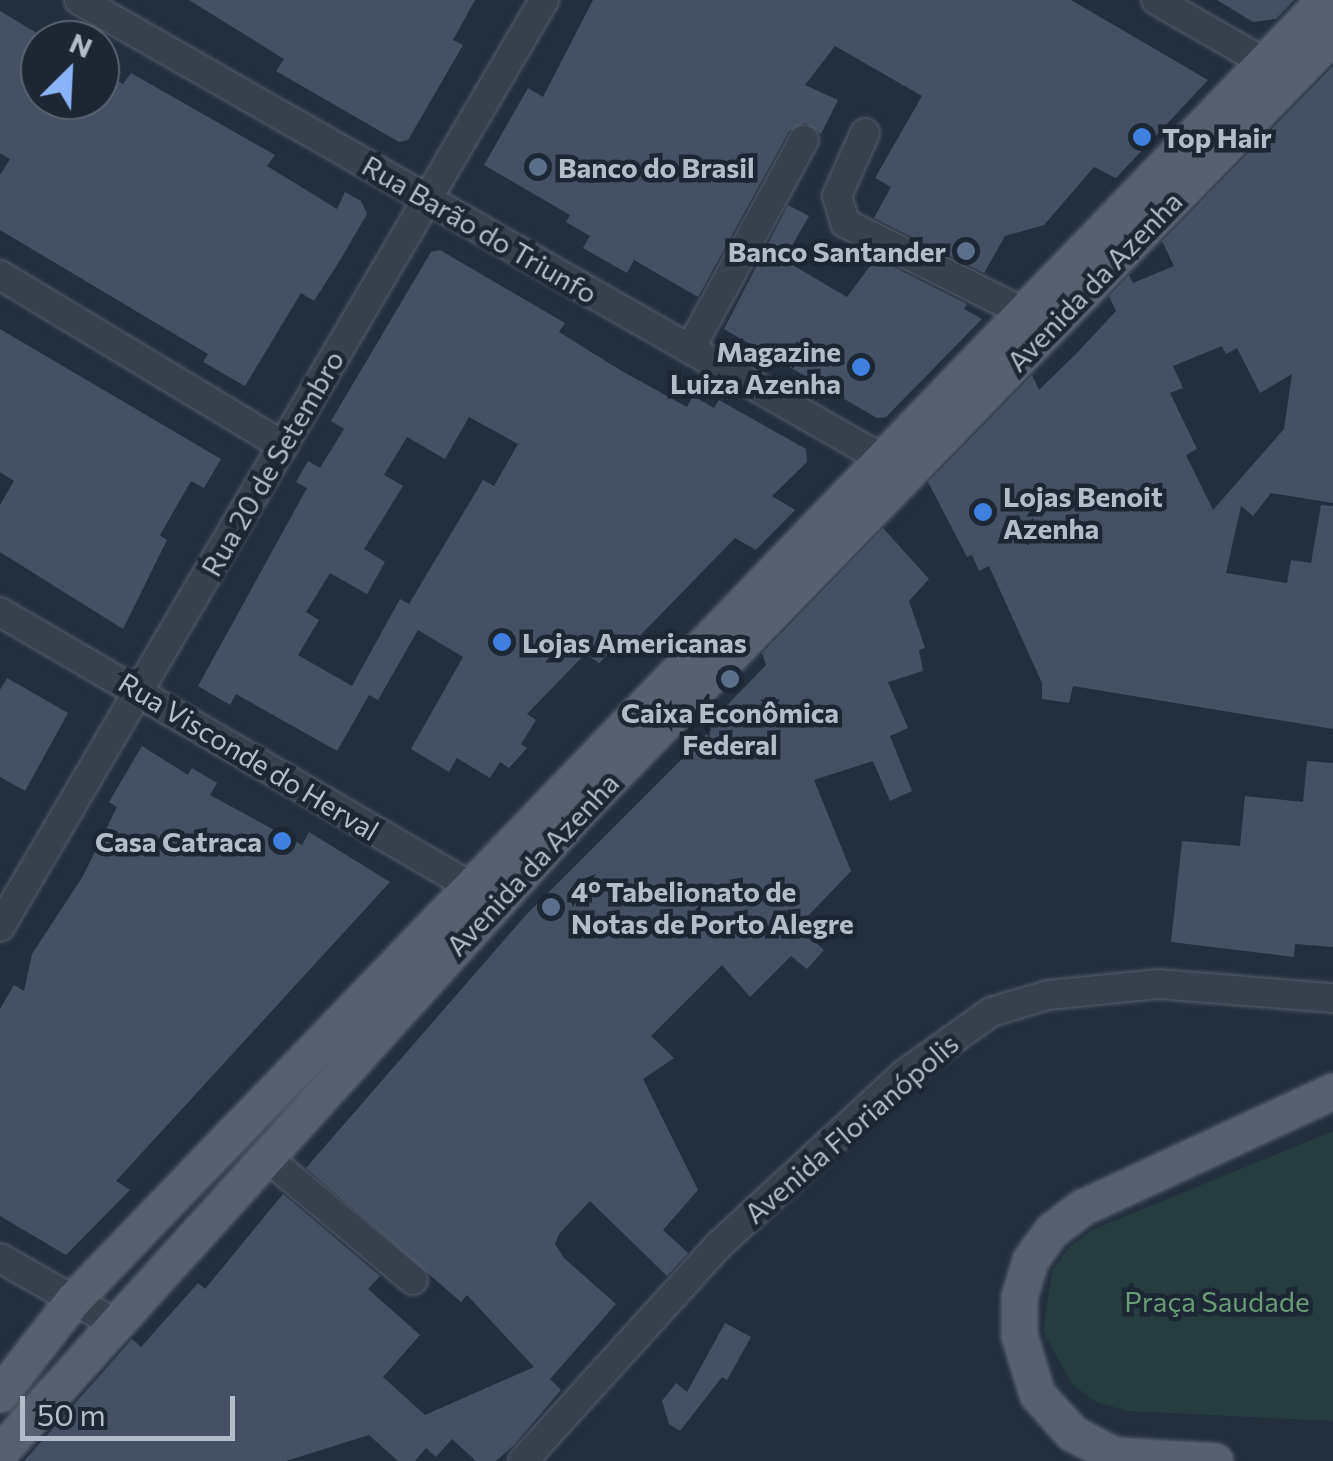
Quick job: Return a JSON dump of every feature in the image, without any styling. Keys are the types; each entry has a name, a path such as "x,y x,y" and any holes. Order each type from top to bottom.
{"main road":[{"name":"Avenida da Azenha","path":"0,1452 266,1156 484,895 881,458 1324,0"},
{"name":"Avenida da Azenha","path":"0,1394 74,1300 484,895 1333,36"},
{"path":"1215,1461 1114,1455 1072,1433 1037,1394 1019,1335 1019,1297 1030,1260 1052,1230 1083,1207 1333,1091"}],"street":[{"name":"Rua Barão do Triunfo","path":"78,0 881,458"},
{"name":"Rua 20 de Setembro","path":"0,926 544,0"},
{"path":"1156,0 1264,62"},
{"path":"865,133 837,196 845,223 1022,312"},
{"path":"690,349 804,140"},
{"path":"0,275 283,446"},
{"name":"Rua Visconde do Herval","path":"0,612 484,895"},
{"name":"Avenida Florianópolis","path":"523,1461 719,1244 903,1075 991,1012 1048,995 1158,984 1333,998"},
{"path":"266,1156 413,1280"},
{"path":"0,1258 114,1323"}],"green space":[{"name":"Praça Saudade","path":"1333,1131 1333,1421 1127,1411 1096,1402 1072,1384 1043,1331 1052,1271 1069,1247 1092,1230"}],"building":[{"path":"189,0 475,0 453,40 463,45 408,140 399,142 276,71 284,59"},
{"path":"593,0 1071,0 1208,80 1116,178 1094,167 1044,225 1005,236 984,273 874,218 891,187 875,178 922,96 835,46 805,85 838,100 821,134 805,123 789,131 698,297 634,260 627,273 583,248 590,236 566,222 570,215 484,165 528,88 543,97"},
{"path":"1217,0 1294,0 1276,19 1253,22"},
{"path":"0,11 20,23 20,120 120,120 120,82 123,84 131,73 275,155 267,166 337,209 345,192 361,201 367,214 314,301 301,293 245,386 203,362 208,354 0,230 0,175 10,159 0,153"},
{"path":"1333,66 1333,503 1271,493 1253,516 1241,506 1226,573 1287,583 1291,560 1311,563 1321,505 1333,506 1333,729 1073,686 1069,703 1042,699 1042,683 989,566 979,571 972,555 967,557 928,482 1032,375 1039,390 1077,353 1116,311 1109,296 1129,275 1133,283 1174,266 1162,241","holes":["1222,346 1226,354 1237,348 1260,393 1292,374 1284,429 1213,510 1186,455 1197,449 1170,393 1183,388 1173,366"]},
{"path":"788,205 809,216 784,260 847,297 876,258 967,304 964,309 982,319 886,417 877,418 724,329"},
{"path":"440,250 565,323 559,332 687,407 693,396 714,408 719,400 806,449 807,462 772,496 795,510 756,550 735,538 626,650 614,648 599,663 585,654 527,714 536,720 521,744 527,748 509,768 500,762 490,778 457,758 449,772 411,749 463,657 418,630 378,700 369,695 337,751 236,694 230,705 198,686 307,488 296,482 308,461 320,468 344,429 331,421 431,252","holes":["469,417 518,444 494,486 483,480 409,604 400,599 352,686 298,655 319,620 306,612 330,573 367,594 385,562 364,549 403,486 384,475 407,437 445,459"]},
{"path":"0,329 221,459 204,488 191,481 160,535 167,540 123,629 0,552 0,505 14,481 0,472"},
{"path":"883,528 929,579 909,601 925,648 919,650 923,671 888,682 908,728 890,736 912,791 890,801 873,761 814,780 851,871 808,916 825,931 815,942 824,950 807,969 791,956 750,997 722,965 651,1036 674,1058 643,1079 698,1190 663,1230 688,1253 667,1276 590,1201 559,1234 555,1244 564,1258 616,1304 550,1379 561,1390 515,1444 496,1461 476,1461 452,1439 436,1457 426,1448 415,1461 398,1461 369,1435 286,1461 24,1461 132,1339 141,1347 198,1283 205,1289 283,1194 380,1276 368,1289 420,1335 383,1377 425,1415 534,1367 467,1295 461,1302 306,1168 525,916 711,730 709,724 766,665 762,653"},
{"path":"7,678 68,713 25,791 0,777 0,690"},
{"path":"142,746 188,775 192,768 217,783 210,795 302,845 309,832 390,882 116,1181 130,1190 66,1255 0,1216 0,1009 14,985 24,991 32,954 83,876 117,807 109,802"},
{"path":"1307,761 1333,763 1333,947 1295,944 1294,957 1171,942 1182,841 1240,846 1245,796 1303,802"},
{"path":"725,1323 751,1337 727,1380 722,1377 680,1431 669,1424 662,1401 676,1383 687,1392"}],"place":[{"name":"Top Hair","path":"1142,137"},
{"name":"Banco do Brasil","path":"538,167"},
{"name":"Banco Santander","path":"966,251"},
{"name":"Magazine Luiza Azenha","path":"861,367"},
{"name":"Lojas Benoit Azenha","path":"983,512"},
{"name":"Lojas Americanas","path":"502,642"},
{"name":"Caixa Econômica Federal","path":"730,679"},
{"name":"Casa Catraca","path":"282,841"},
{"name":"4º Tabelionato de Notas de Porto Alegre","path":"551,907"}]}
